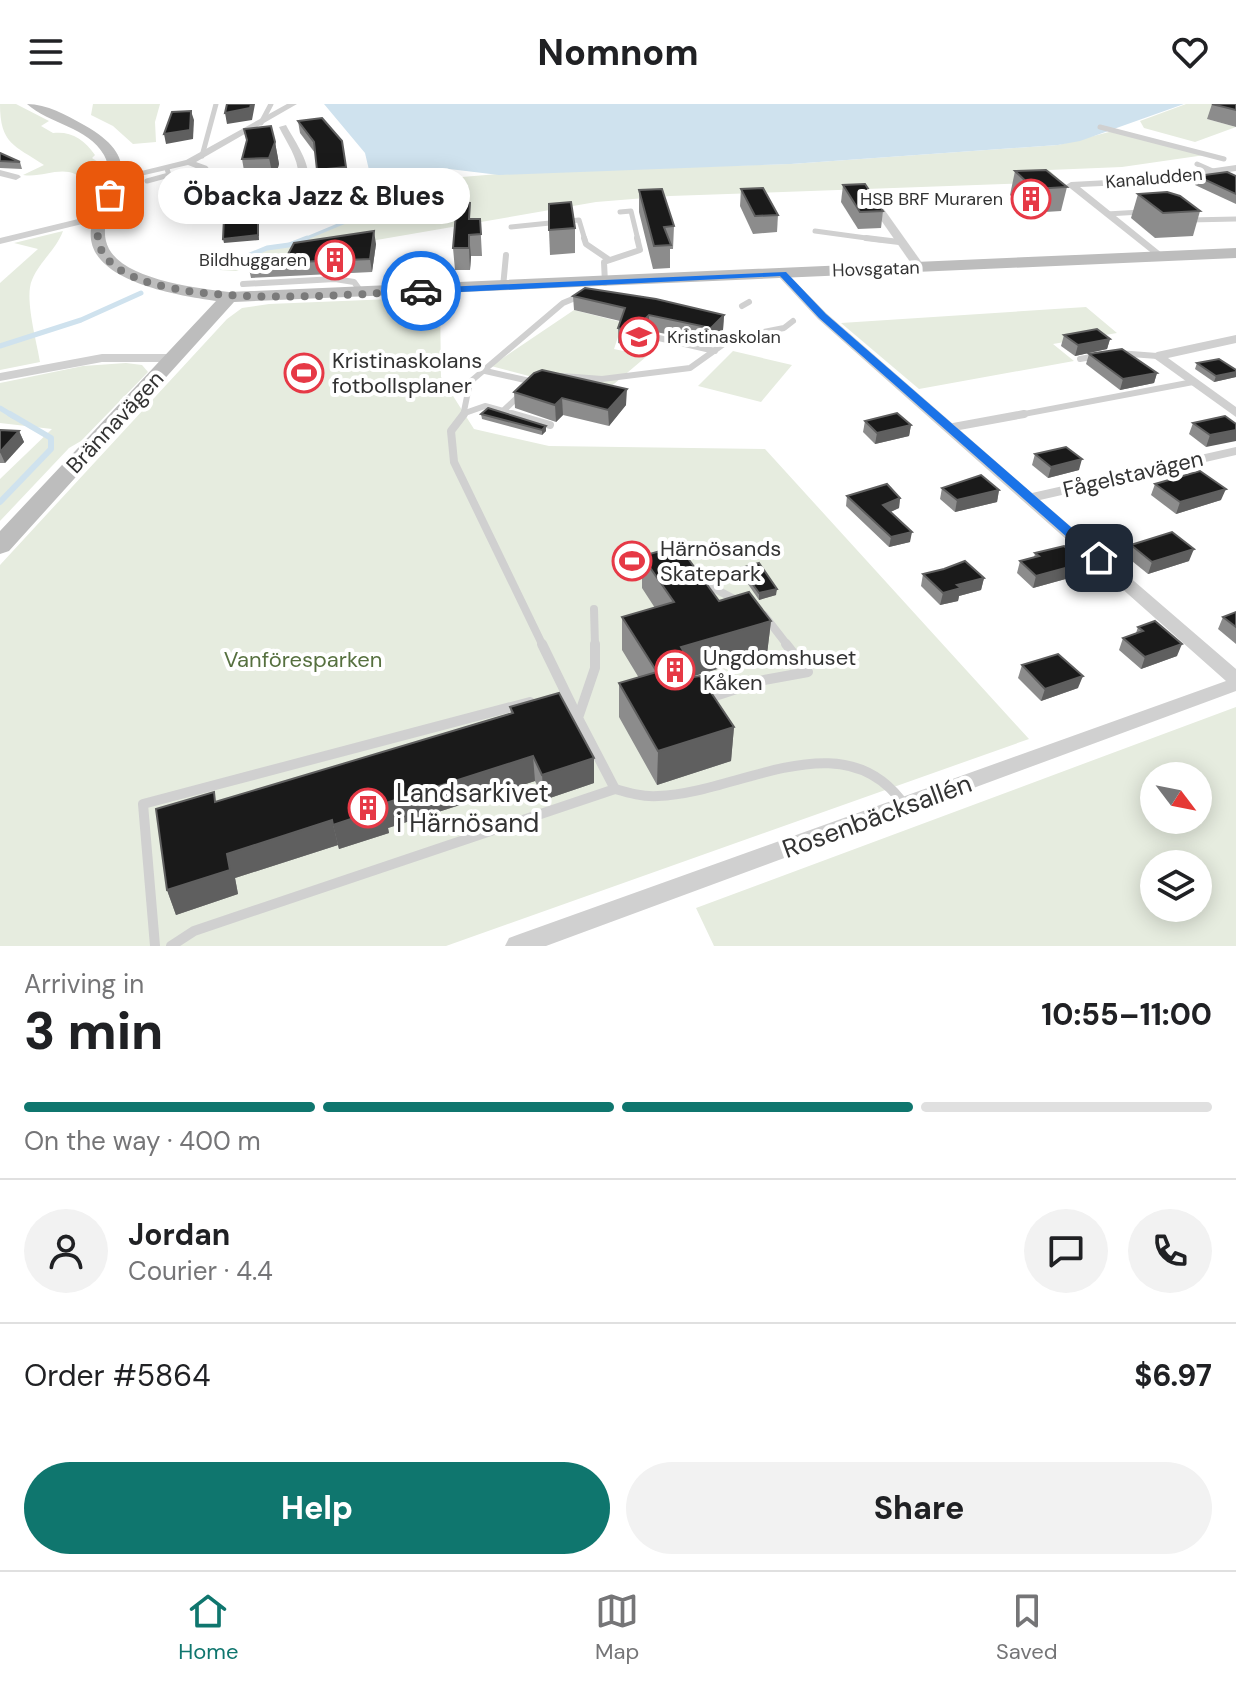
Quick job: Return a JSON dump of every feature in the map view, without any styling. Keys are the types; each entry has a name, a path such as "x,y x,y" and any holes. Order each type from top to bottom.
{"main road":[{"path":"33,104 97,139 113,161 114,179"},
{"name":"Hovsgatan","path":"114,179 97,236 100,248 114,264 165,287 362,293 1236,253"},
{"name":"Brännavägen","path":"0,546 236,291"}],"street":[{"path":"114,179 189,162 293,104"},
{"path":"189,162 204,168 210,176 197,200 201,209 218,214 245,215 280,206 299,195 303,187 303,166 283,127"},
{"name":"Kanaludden","path":"1107,214 1071,185 1236,168"},
{"path":"1216,172 1236,182"},
{"path":"0,173 16,177"},
{"path":"866,189 899,242 919,267"},
{"path":"1107,214 1159,256"},
{"path":"0,241 103,216"},
{"path":"782,274 822,316 1236,682"},
{"path":"1157,356 1236,339"},
{"path":"1157,356 1236,413"},
{"path":"0,377 102,358 174,358"},
{"name":"Fågelstavägen","path":"1030,498 1236,451"},
{"name":"Rosenbäcksallén","path":"517,946 548,941 1236,682"}],"lane":[{"path":"202,156 216,104"},
{"path":"260,124 271,104"},
{"path":"1100,127 1224,159"},
{"path":"1197,164 1216,172"},
{"path":"147,181 169,175 167,169"},
{"path":"605,283 604,262 640,250 631,211 620,212"},
{"path":"1107,214 1154,211"},
{"path":"1183,219 1236,219"},
{"path":"511,227 579,220 586,244 608,259"},
{"path":"815,231 899,242"},
{"path":"503,287 506,255"},
{"path":"590,296 575,297 563,303 481,370 470,382 465,413 451,431 454,462 615,789 631,797 678,795 799,764 834,766 863,768 875,773 890,785 906,806"},
{"path":"552,375 602,379 690,368 732,338 784,328 793,321"},
{"path":"650,336 715,351"},
{"path":"1080,359 1129,352 1157,356"},
{"path":"481,370 531,384"},
{"path":"503,411 531,384 542,379"},
{"path":"948,428 1193,382"},
{"path":"465,413 485,406 550,425"},
{"path":"685,574 765,616 808,672 764,680 694,703"},
{"path":"578,718 595,668 594,609"},
{"path":"550,696 565,692"},
{"path":"155,946 143,804 535,700"},
{"path":"171,946 194,931 615,789"}],"green space":[{"path":"0,104 16,104 49,121 41,126 53,133 66,133 82,140 95,155 92,158 98,162 97,183 87,184 80,177 64,172 23,175 44,165 6,136"},
{"path":"93,104 160,104 155,122 156,142 133,144 113,126 91,115"},
{"path":"1186,104 1236,104 1236,108 1207,119 1236,127 1195,142 1144,128 1140,121"},
{"path":"1113,131 1205,155 1122,167 1049,170 1062,182 670,196 596,202 365,242 299,250 236,271 219,270 267,249 295,245 462,177 523,172 791,164 1058,145"},
{"path":"63,231 35,274 30,288 30,309 40,362 0,370 0,283 38,249 14,243"},
{"name":"Vanföresparken","path":"440,297 441,377 474,429 549,446 765,449 1029,739 446,946 0,946 0,565 227,319 242,308 269,304"},
{"path":"1086,307 1117,333 1053,344 1074,361 919,389 841,323"},
{"path":"574,310 629,324 618,337 614,349 647,356 601,395 491,366"},
{"path":"733,351 792,365 761,402 698,386"},
{"path":"142,365 148,372 81,441 69,448 0,521 0,479 52,429 0,423 0,383 83,366"},
{"path":"1236,707 1236,946 714,946 696,908"}],"water":[{"path":"324,104 1184,104 1080,141 1058,145 791,164 499,175 441,168 416,173 369,170 365,153"}],"building":[{"path":"227,104 251,104 250,108 225,113"},
{"path":"1212,104 1236,104 1236,110"},
{"path":"191,111 190,130 164,134 172,112"},
{"path":"322,118 342,141 346,167 317,170 314,142 298,121"},
{"path":"271,126 275,142 269,158 242,159 247,140 244,129"},
{"path":"0,153 20,162 0,161"},
{"path":"1046,170 1067,187 1034,189 1015,171"},
{"path":"1227,172 1236,176 1236,194 1197,176"},
{"path":"865,184 883,211 860,212 843,185"},
{"path":"763,188 778,215 755,216 741,189"},
{"path":"662,189 674,226 664,227 671,245 654,246 639,190"},
{"path":"1167,192 1180,196 1200,211 1163,213 1138,194"},
{"path":"457,202 470,203 469,219 480,219 481,234 469,235 469,248 453,248"},
{"path":"571,202 575,228 549,230 549,204"},
{"path":"258,215 258,235 223,239 224,218"},
{"path":"374,231 370,259 248,264 250,258 287,256 294,243"},
{"path":"585,288 656,299 724,315 711,328 649,315 644,320 651,327 650,331 641,334 618,328 625,308 573,296"},
{"path":"1097,329 1110,339 1078,345 1064,335"},
{"path":"1122,349 1157,373 1123,379 1089,354"},
{"path":"1219,359 1236,372 1216,376 1197,363"},
{"path":"542,370 627,389 608,410 562,398 555,405 514,392 534,373"},
{"path":"488,408 546,426 542,430 481,414"},
{"path":"897,413 911,425 877,433 865,421"},
{"path":"1225,416 1236,424 1236,430 1210,435 1193,423"},
{"path":"0,430 19,431 0,452"},
{"path":"1066,447 1082,459 1051,467 1035,454"},
{"path":"1200,471 1226,489 1180,502 1155,484"},
{"path":"981,475 999,490 957,500 942,488"},
{"path":"887,484 900,498 883,505 912,532 891,537 847,496"},
{"path":"1172,532 1194,549 1152,562 1131,545"},
{"path":"679,546 719,601 749,592 771,621 681,647 691,663 688,672 694,677 700,676 734,727 658,751 619,683 657,672 622,617 674,602 642,556"},
{"path":"1064,546 1084,563 1036,576 1020,561 1039,556 1035,553"},
{"path":"965,561 984,578 957,585 961,588 943,593 923,574 944,569"},
{"path":"759,563 777,589 759,593 741,568"},
{"path":"1236,612 1236,627 1223,617"},
{"path":"1155,621 1182,644 1145,657 1123,638 1143,631 1138,627"},
{"path":"1058,654 1083,676 1045,689 1022,665"},
{"path":"559,693 594,758 542,775 533,756 383,804 384,808 333,825 332,820 227,854 230,870 167,890 156,809 214,792 215,802 513,713 510,707"}],"waterway":[{"path":"304,239 451,178 422,171"},
{"path":"221,267 267,248 304,239"},
{"path":"0,346 81,320 141,293"},
{"path":"0,408 13,416"},
{"path":"0,502 51,449 51,438 10,414"}],"way so far":[{"path":"110,195 98,227 100,248 114,264 130,274 165,287 229,297 421,291"}],"place":[{"name":"Öbacka Jazz & Blues","path":"110,195"},
{"name":"HSB BRF Muraren","path":"1031,199"},
{"name":"Bildhuggaren","path":"335,260"},
{"name":"Kristinaskolan","path":"639,337"},
{"name":"Kristinaskolans fotbollsplaner","path":"304,373"},
{"name":"Härnösands Skatepark","path":"632,561"},
{"name":"Ungdomshuset Kåken","path":"675,670"},
{"name":"Landsarkivet i Härnösand","path":"368,808"}],"route":[{"path":"421,291 782,274 822,316 1099,558"}]}
